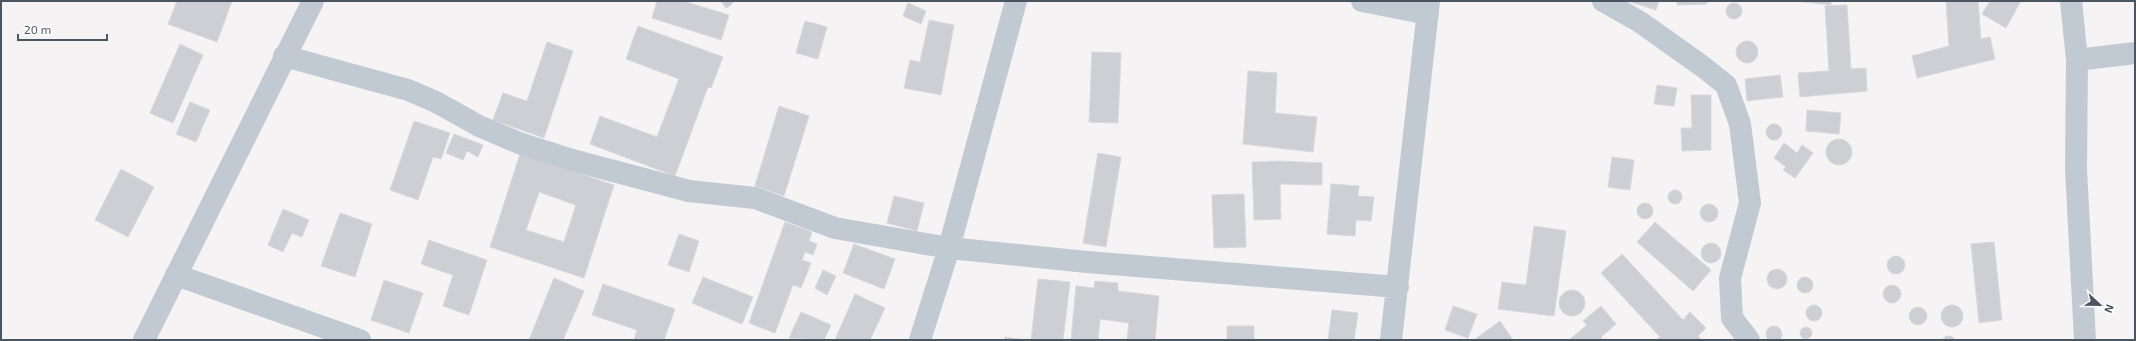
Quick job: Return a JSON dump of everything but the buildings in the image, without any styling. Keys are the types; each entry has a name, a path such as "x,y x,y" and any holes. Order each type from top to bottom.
{"street":[{"path":"144,340 284,56 313,1"},
{"path":"920,340 948,248 1016,1"},
{"path":"1362,1 1429,8 1391,340"},
{"path":"1603,1 1640,22 1702,66 1726,86 1740,124 1750,203 1730,278 1732,318 1749,340"},
{"path":"2071,1 2078,60 2076,169 2085,340"},
{"path":"2078,60 2135,53"},
{"path":"284,56 408,90 436,102 479,126 505,137 572,160 689,191 755,198 835,228 948,248 1087,262 1398,287"},
{"path":"176,275 360,340"}]}
